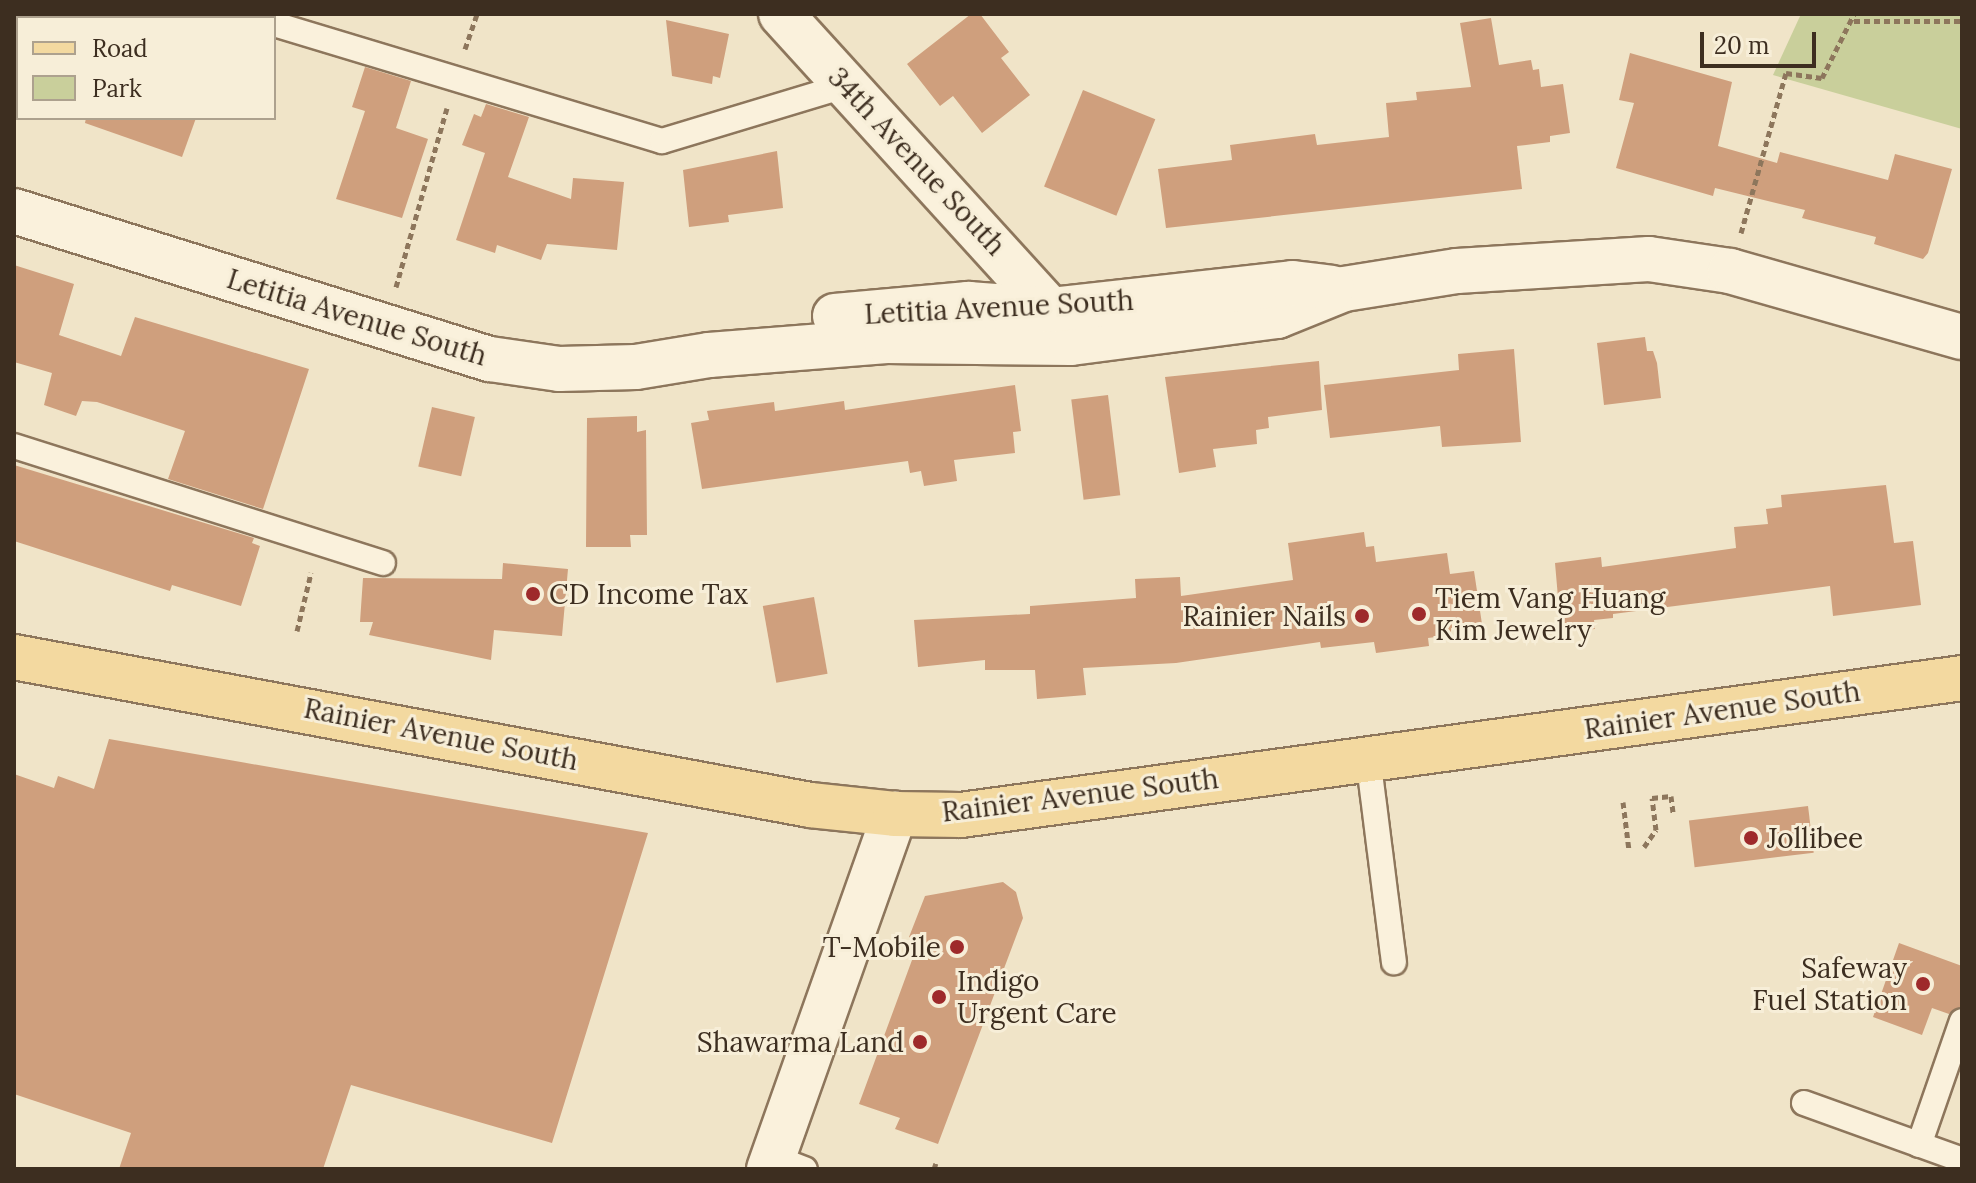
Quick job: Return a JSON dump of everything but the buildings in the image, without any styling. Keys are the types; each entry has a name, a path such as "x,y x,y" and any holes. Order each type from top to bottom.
{"main road":[{"name":"Rainier Avenue South","path":"14,657 810,805 895,814 961,815 1962,678"}],"street":[{"name":"34th Avenue South","path":"781,14 1050,310"},
{"name":"Letitia Avenue South","path":"14,211 490,359 559,369 636,367 709,355 886,341 1071,343 1277,316 1344,289 1457,271 1649,259 1730,271 1962,337"},
{"name":"Letitia Avenue South","path":"709,355 784,321 968,304 1050,310 1293,283 1344,289"},
{"path":"782,1165 895,814"}],"lane":[{"path":"276,25 662,141 848,85"},
{"path":"14,446 383,563"},
{"path":"1368,757 1394,962"},
{"path":"1919,1145 1962,1021"},
{"path":"1804,1103 1962,1160"}],"path":[{"path":"1740,237 1786,73 1822,78 1854,18 1962,21"},
{"path":"384,326 455,79"},
{"path":"297,631 315,557"},
{"path":"1644,847 1656,830 1652,798 1671,796 1673,813"},
{"path":"1623,802 1629,850"},
{"path":"1001,1016 1034,1012"}],"green space":[{"path":"1801,14 1962,14 1962,129 1773,75"}],"place":[{"name":"CD Income Tax","path":"533,594"},
{"name":"Tiem Vang Huang Kim Jewelry","path":"1419,614"},
{"name":"Rainier Nails","path":"1362,616"},
{"name":"Jollibee","path":"1751,838"},
{"name":"T-Mobile","path":"957,947"},
{"name":"Safeway Fuel Station","path":"1923,984"},
{"name":"Indigo Urgent Care","path":"939,997"},
{"name":"Shawarma Land","path":"920,1042"}]}
